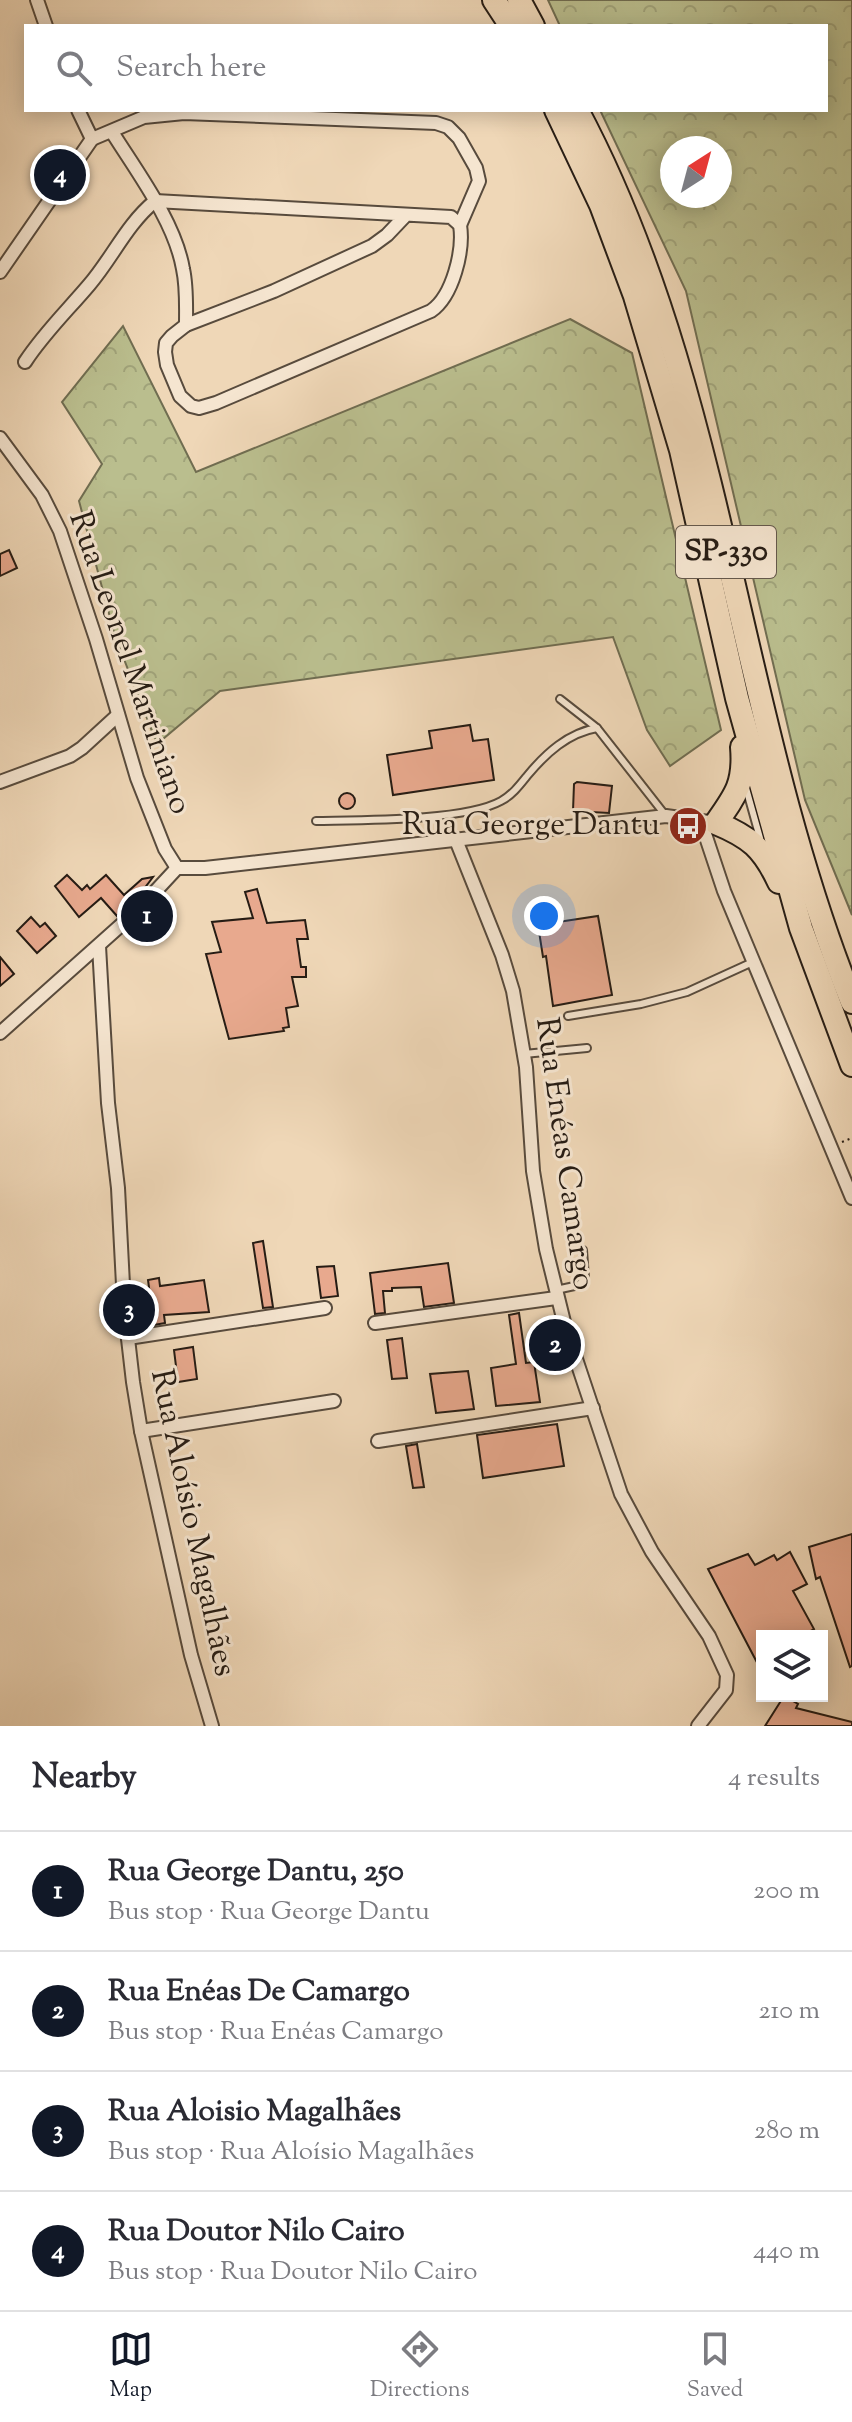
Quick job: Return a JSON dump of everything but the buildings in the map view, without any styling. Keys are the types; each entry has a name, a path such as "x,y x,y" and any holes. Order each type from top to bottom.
{"highway":[{"path":"494,0 510,24"},
{"path":"519,0 532,24"},
{"name":"SP-330","path":"557,112 601,205 658,368 703,541 737,698 801,928 852,1065"},
{"name":"SP-330","path":"578,112 607,166 645,259 671,335 786,801 807,878 852,1002"},
{"path":"737,698 744,772 736,794 708,822 753,841 769,860 801,928"}],"street":[{"path":"37,0 45,24"},
{"path":"79,112 92,139"},
{"path":"0,272 92,139 144,117 184,113 436,123 448,127 459,138 476,168 479,181 460,225 461,241 446,293 431,311 199,408 191,406 180,396 167,365 166,343 186,325 274,291 372,246 406,215"},
{"path":"112,132 155,201 181,258 186,325"},
{"path":"25,362 44,334 90,284 139,214 155,201 451,217 460,225"},
{"name":"Rua Leonel Martiniano","path":"0,438 42,495 60,531 144,797 165,849 177,868"},
{"path":"0,782 70,756 118,715"},
{"path":"0,1033 139,909 177,868 205,868 666,816 708,822 711,859 852,1198"},
{"name":"Rua Enéas Camargo","path":"456,840 510,979 521,1027 533,1171 556,1294 621,1494 652,1552 709,1636 727,1675 726,1690 698,1726"},
{"name":"Rua Aloísio Magalhães","path":"99,946 108,1103 118,1188 128,1338 141,1431 191,1655 212,1726"},
{"path":"375,1323 556,1294"},
{"path":"128,1338 325,1308"},
{"path":"141,1431 334,1401"},
{"path":"378,1441 593,1408"}],"lane":[{"path":"560,699 597,728 666,816"},
{"path":"316,821 429,815 486,808 513,792 560,743 582,731 597,728"},
{"path":"744,772 752,813 769,860"},
{"path":"568,1016 641,1004 687,992 755,961"},
{"path":"524,1054 587,1048"},
{"path":"556,1294 579,1285 585,1278 583,1250"}],"path":[{"path":"847,1140 852,1138"}],"green space":[{"path":"548,0 852,0 852,915 805,800 686,291 601,112 828,112 828,24 559,24"},
{"path":"570,319 632,353 721,730 670,766 647,730 613,637 220,691 157,744 115,636 79,501 102,464 62,402 123,326 196,472"}],"place":[{"name":"Rua Doutor Nilo Cairo","path":"60,175"},
{"name":"Rua George Dantu","path":"688,826"},
{"name":"Rua George Dantu, 250","path":"147,916"},
{"name":"Rua Aloisio Magalhães","path":"129,1310"},
{"name":"Rua Enéas De Camargo","path":"555,1345"}]}
